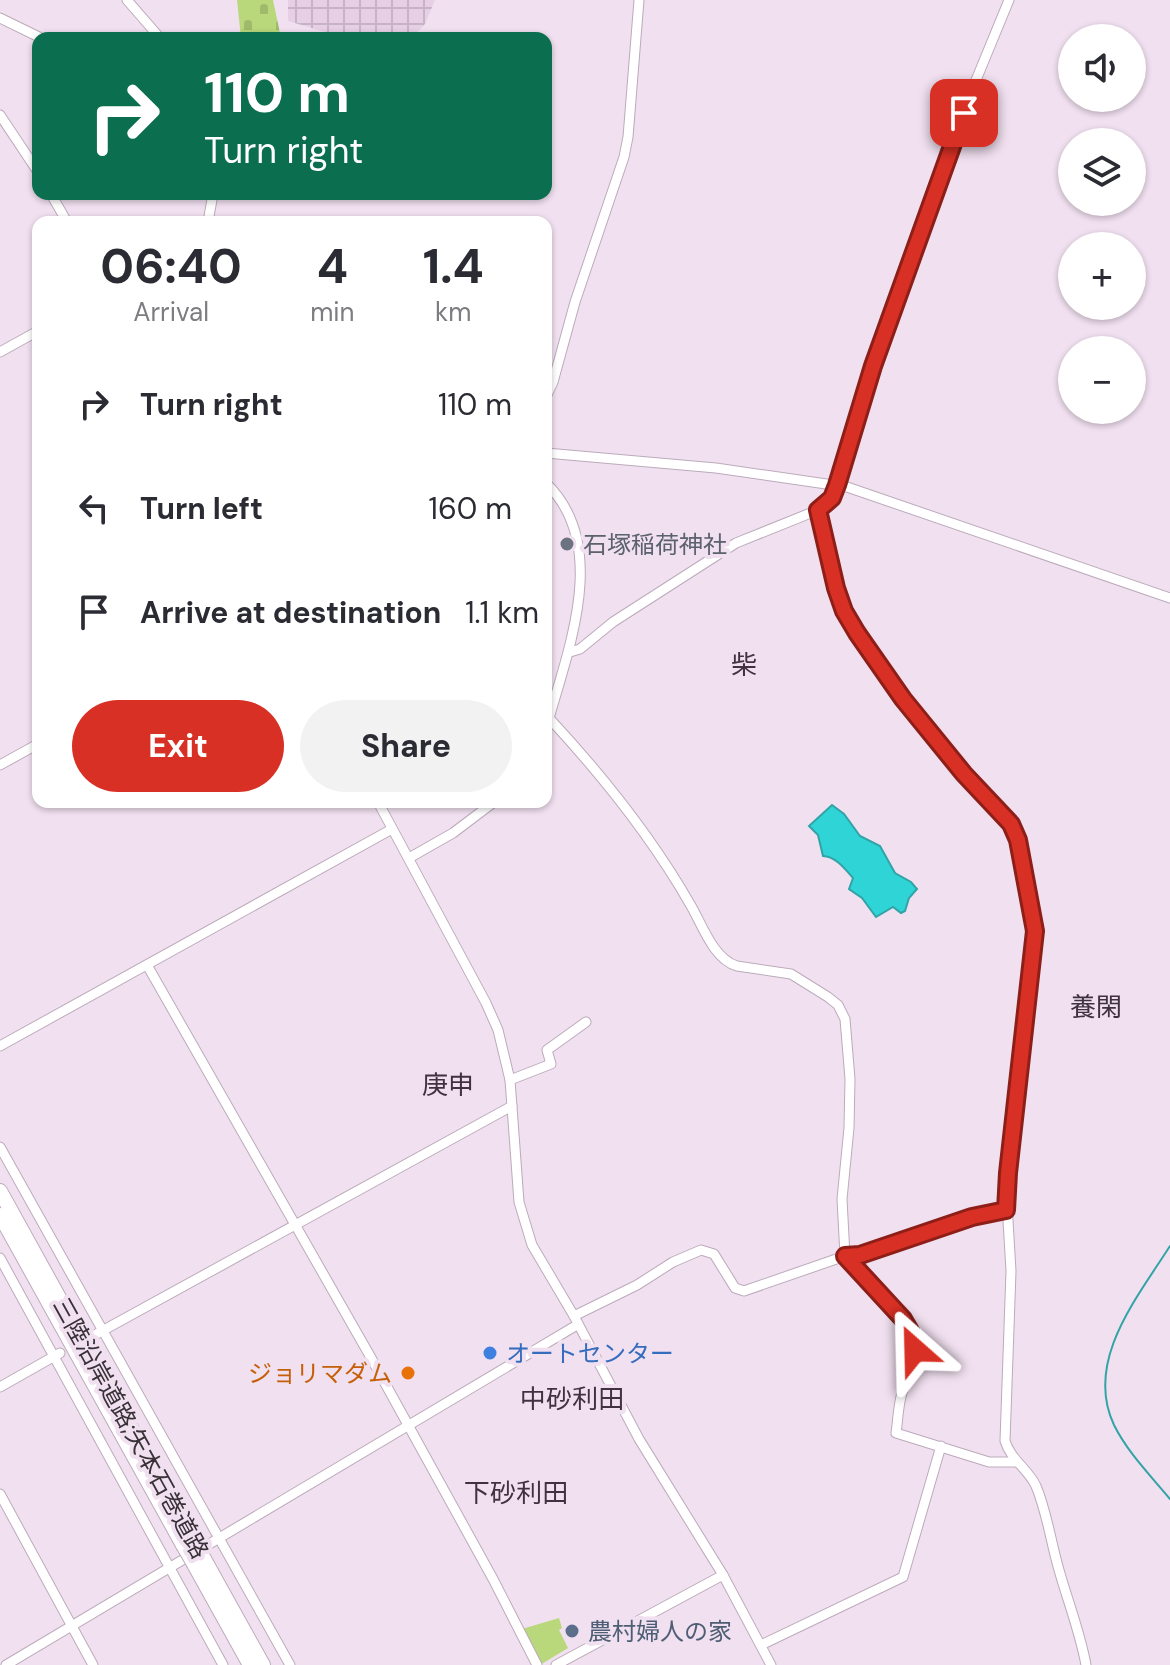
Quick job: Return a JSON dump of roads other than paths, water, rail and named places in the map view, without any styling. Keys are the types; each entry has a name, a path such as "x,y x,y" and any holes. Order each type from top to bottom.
{"highway":[{"name":"三陸沿岸道路;矢本石巻道路","path":"0,1191 188,1543"},
{"name":"三陸沿岸道路;矢本石巻道路","path":"0,1215 188,1543 263,1665"},
{"name":"三陸沿岸道路;矢本石巻道路","path":"199,1561 250,1665"}],"street":[{"path":"127,0 155,32"},
{"path":"552,384 575,302 624,157 639,0"},
{"path":"570,652 580,649 613,622 736,543 818,510 832,498 873,366 974,85 1009,0"},
{"path":"0,18 32,34"},
{"path":"0,115 32,163"},
{"path":"0,352 32,334"},
{"path":"552,454 716,468 837,485 1170,598"},
{"path":"552,490 568,508 579,550 578,606 570,652 552,709"},
{"path":"818,510 836,588 844,611 857,633 903,699 964,774 1011,824 1018,840 1035,931 1008,1173 1006,1210 1011,1271 1005,1441 1008,1451 1033,1479 1039,1493 1058,1569 1082,1641 1086,1665"},
{"path":"552,721 594,767 642,830 688,900 718,954 729,964 791,974 814,986 838,1005 845,1019 850,1079 842,1199 845,1256 903,1319 915,1350 915,1366 900,1398 896,1433 989,1462 1017,1462"},
{"path":"0,765 32,747"},
{"path":"381,808 498,1030 510,1080 518,1192 532,1245 639,1439 723,1575 771,1665"},
{"path":"409,858 453,833 484,808"},
{"path":"0,1046 392,829"},
{"path":"147,965 370,1356 537,1665"},
{"path":"510,1080 551,1064 547,1050 586,1022"},
{"path":"91,1337 512,1106"},
{"path":"0,1147 290,1665"},
{"path":"6,1665 673,1262 701,1250 714,1254 739,1291 972,1217 1006,1210"},
{"path":"0,1258 58,1355 223,1665"},
{"path":"0,1387 58,1355"},
{"path":"761,1645 903,1577 941,1446"},
{"path":"0,1494 93,1665"},
{"path":"556,1665 723,1575"}],"water":[{"path":"832,805 844,814 860,836 880,846 895,873 917,889 909,898 905,911 901,913 893,907 876,917 862,898 849,889 853,878 836,861 823,856 818,835 809,826"}],"waterway":[{"path":"1170,1246 1118,1331 1105,1377 1106,1401 1114,1425 1170,1499"}],"place":[{"name":"石塚稲荷神社","path":"567,544"},
{"name":"オートセンター","path":"490,1353"},
{"name":"ジョリマダム","path":"408,1373"},
{"name":"農村婦人の家","path":"572,1631"}],"district":[{"name":"柴","path":"744,665"},
{"name":"養閑","path":"1096,1007"},
{"name":"庚申","path":"448,1085"},
{"name":"中砂利田","path":"572,1399"},
{"name":"下砂利田","path":"516,1493"}]}
